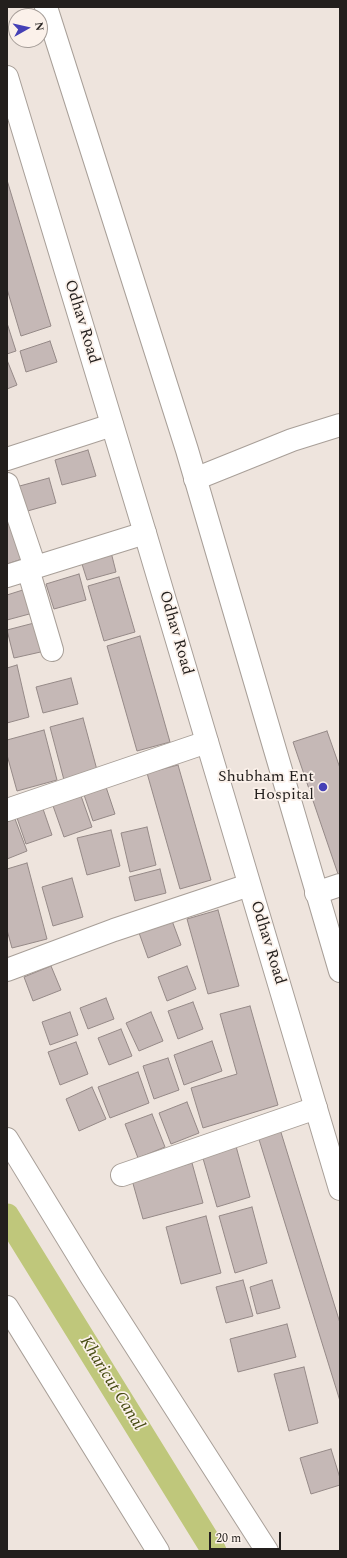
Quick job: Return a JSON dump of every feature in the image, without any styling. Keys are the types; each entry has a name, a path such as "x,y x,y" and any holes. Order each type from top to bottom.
{"main road":[{"path":"46,7 195,479 340,971"},
{"name":"Odhav Road","path":"7,77 145,533 340,1189"},
{"path":"7,459 112,425"},
{"path":"195,479 292,440 340,425"},
{"path":"7,484 52,650"},
{"path":"7,576 145,533"},
{"path":"7,810 207,742"},
{"path":"7,970 114,930 249,885"},
{"path":"316,893 340,885"},
{"path":"122,1175 316,1108"},
{"path":"7,1139 92,1278 266,1551"},
{"path":"7,1307 158,1551"}],"building":[{"path":"7,180 51,326 21,336 7,289"},
{"path":"7,323 16,351 7,354"},
{"path":"50,341 57,362 26,372 20,351"},
{"path":"7,360 17,385 7,389"},
{"path":"88,450 96,476 62,485 55,460"},
{"path":"49,478 56,503 24,512 16,487"},
{"path":"7,507 22,559 7,564"},
{"path":"111,552 116,572 87,580 81,561"},
{"path":"79,574 86,600 54,609 46,584"},
{"path":"119,577 135,632 104,641 88,586"},
{"path":"26,589 33,613 7,620 7,595"},
{"path":"38,622 45,651 14,658 7,630"},
{"path":"140,636 170,742 137,751 107,646"},
{"path":"17,665 29,717 7,723 7,668"},
{"path":"71,678 78,704 43,713 36,687"},
{"path":"83,718 97,770 64,780 50,727"},
{"path":"44,730 57,780 17,791 7,755 7,740"},
{"path":"327,731 340,768 340,873 338,874 293,742"},
{"path":"178,765 211,880 180,889 147,773"},
{"path":"105,784 115,814 93,821 83,792"},
{"path":"80,793 92,827 64,837 52,803"},
{"path":"42,806 52,835 26,844 16,815"},
{"path":"15,819 27,851 7,859 7,822"},
{"path":"147,827 156,865 130,872 121,833"},
{"path":"111,830 120,866 87,875 77,838"},
{"path":"27,863 47,939 12,948 7,930 7,869"},
{"path":"160,869 166,893 135,901 129,877"},
{"path":"72,878 83,917 53,926 42,887"},
{"path":"218,910 239,986 208,994 187,919"},
{"path":"171,918 181,945 148,958 138,930"},
{"path":"51,966 61,990 33,1001 24,977"},
{"path":"187,966 196,989 167,1001 158,977"},
{"path":"106,998 114,1019 88,1029 80,1008"},
{"path":"193,1002 203,1029 178,1039 168,1011"},
{"path":"250,1006 278,1105 203,1128 191,1088 237,1074 220,1014"},
{"path":"70,1012 78,1035 50,1045 42,1022"},
{"path":"151,1012 163,1041 139,1051 126,1023"},
{"path":"121,1029 132,1056 109,1065 98,1038"},
{"path":"212,1041 222,1071 184,1085 174,1055"},
{"path":"76,1042 88,1074 60,1085 48,1052"},
{"path":"168,1058 179,1090 154,1099 143,1066"},
{"path":"138,1072 149,1103 110,1118 98,1087"},
{"path":"92,1087 106,1119 79,1131 66,1099"},
{"path":"187,1102 199,1133 171,1144 159,1113"},
{"path":"152,1114 165,1147 138,1158 125,1124"},
{"path":"279,1126 340,1323 340,1401 257,1133"},
{"path":"234,1139 250,1197 217,1207 200,1148"},
{"path":"192,1163 203,1203 143,1219 132,1180"},
{"path":"252,1207 267,1263 235,1273 219,1216"},
{"path":"206,1216 221,1273 181,1284 166,1227"},
{"path":"243,1280 253,1316 226,1323 216,1287"},
{"path":"272,1280 280,1308 257,1314 250,1287"},
{"path":"287,1324 296,1357 238,1372 230,1339"},
{"path":"304,1367 318,1423 289,1431 274,1374"},
{"path":"331,1449 340,1478 340,1485 311,1494 300,1458"}],"waterway":[{"name":"Kharicut Canal","path":"7,1216 214,1551"}],"place":[{"name":"Shubham Ent Hospital","path":"323,787"}]}
